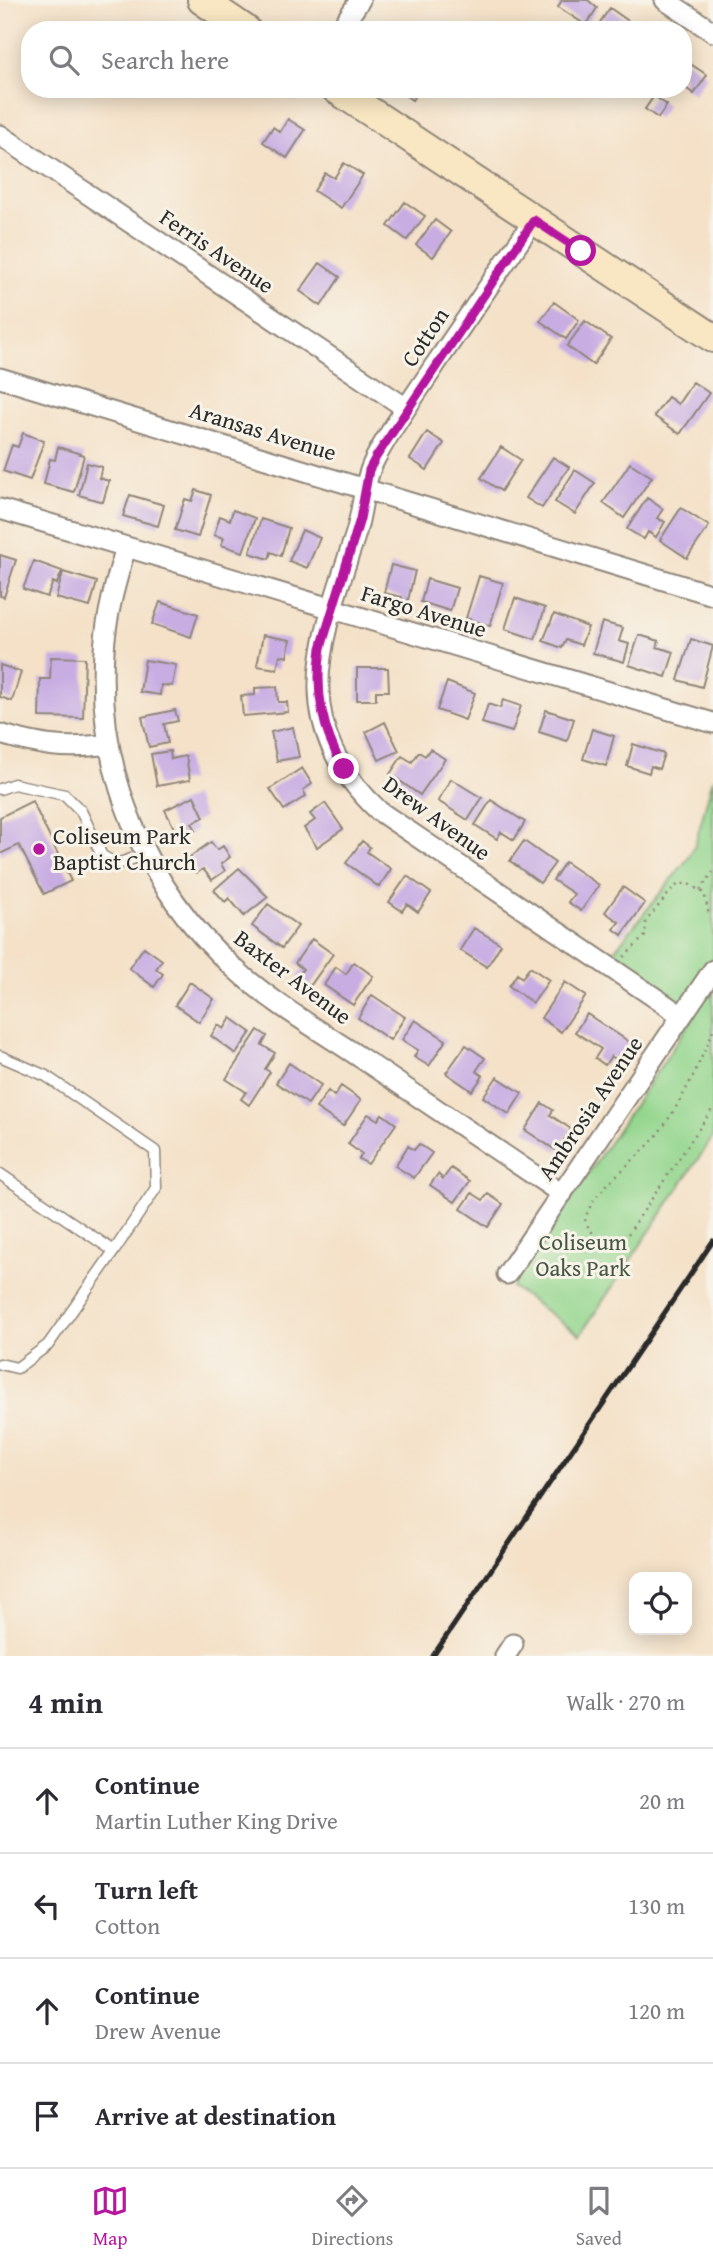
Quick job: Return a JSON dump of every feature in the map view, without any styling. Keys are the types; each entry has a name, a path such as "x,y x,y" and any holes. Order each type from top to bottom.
{"main road":[{"path":"202,0 233,21"},
{"path":"350,98 713,338"}],"street":[{"path":"346,21 360,0"},
{"path":"665,0 713,32"},
{"name":"Ferris Avenue","path":"0,135 406,408"},
{"name":"Cotton","path":"366,487 376,457 406,408 534,220"},
{"name":"Aransas Avenue","path":"0,378 366,487 713,595"},
{"name":"Drew Avenue","path":"366,487 360,519 321,648 319,702 335,754 360,791 393,821 682,1016"},
{"name":"Fargo Avenue","path":"0,509 713,723"},
{"name":"Baxter Avenue","path":"126,547 110,608 104,648 103,689 108,744 124,804 146,854 181,911 235,970 267,995 562,1194"},
{"path":"0,734 54,748 72,749 108,744"},
{"name":"Ambrosia Avenue","path":"507,1274 713,970"}],"lane":[{"path":"0,789 14,783 65,795 80,811 102,856 117,864 146,854"},
{"path":"0,1056 46,1076 155,1151 156,1188 48,1345 17,1368 0,1364"},
{"path":"0,1174 114,1251"}],"path":[{"path":"700,890 713,872"},
{"path":"620,963 645,936 646,921 675,886 687,883 700,890 707,899 709,915"},
{"path":"707,899 713,898"},
{"path":"713,1030 698,1068 660,1131 589,1206 585,1222 597,1239 607,1241 628,1234 713,1108"}],"green space":[{"name":"Coliseum Oaks Park","path":"713,778 713,1137 580,1335 512,1287 695,1015 609,957 687,860 695,845"}],"building":[{"path":"562,0 588,0 597,8 589,21 580,21 558,7"},
{"path":"610,8 628,21 601,21"},
{"path":"692,65 707,75 694,94 692,93"},
{"path":"653,98 667,105 658,118 645,109"},
{"path":"288,119 305,130 287,158 263,142 273,127 280,132"},
{"path":"344,163 363,175 341,208 314,191 325,173 334,178"},
{"path":"405,202 425,216 407,240 388,226"},
{"path":"435,220 451,232 433,257 416,245"},
{"path":"320,263 340,277 321,306 300,291"},
{"path":"554,302 579,320 566,339 540,321"},
{"path":"585,321 611,339 593,365 567,346"},
{"path":"693,382 709,393 680,434 654,416 668,397 678,404"},
{"path":"427,432 444,443 427,470 410,459"},
{"path":"23,433 44,441 30,480 3,471 12,445 18,447"},
{"path":"58,447 84,455 74,492 44,484 50,459 55,460"},
{"path":"501,447 521,460 501,491 481,478"},
{"path":"553,457 569,467 542,508 526,498"},
{"path":"87,463 102,467 99,478 109,481 103,502 79,495"},
{"path":"630,463 652,477 624,518 603,503"},
{"path":"575,470 595,483 575,514 555,502"},
{"path":"196,490 211,495 198,537 175,530 185,499 192,501"},
{"path":"130,495 164,505 158,526 123,516"},
{"path":"647,498 663,509 657,518 665,522 656,537 648,532 644,539 627,529"},
{"path":"681,508 709,526 687,558 660,540"},
{"path":"233,510 255,518 243,552 221,545 224,538 214,535 220,516 230,520"},
{"path":"261,519 289,528 281,556 271,552 269,559 250,553"},
{"path":"302,530 320,538 307,568 289,561"},
{"path":"0,555 16,560 4,597 0,596"},
{"path":"34,561 62,571 57,584 53,582 47,597 23,589"},
{"path":"391,565 415,571 405,613 398,611 402,597 384,593"},
{"path":"63,572 97,582 90,607 56,598"},
{"path":"479,576 503,583 490,626 466,618"},
{"path":"427,579 457,588 450,611 421,602"},
{"path":"515,598 545,608 535,639 505,629"},
{"path":"160,602 198,614 191,637 152,624"},
{"path":"554,614 588,627 581,645 566,640 562,648 543,641"},
{"path":"602,622 623,628 619,641 629,644 624,662 593,653"},
{"path":"263,635 290,640 287,657 280,655 277,669 257,666"},
{"path":"639,635 659,641 657,647 674,652 666,677 629,665"},
{"path":"691,639 713,646 702,687 678,680"},
{"path":"51,657 85,658 83,718 39,717 40,679 50,679"},
{"path":"145,660 176,665 172,686 161,685 160,695 140,692"},
{"path":"0,665 21,672 12,701 0,697"},
{"path":"357,668 388,668 389,691 376,691 376,700 357,700"},
{"path":"447,682 475,693 465,720 437,710"},
{"path":"277,687 278,702 287,702 288,712 243,716 241,696 255,695 255,688"},
{"path":"503,700 521,706 512,732 482,723 488,704 500,708"},
{"path":"175,710 178,721 164,724 168,743 149,747 142,717"},
{"path":"546,710 574,719 567,741 539,732"},
{"path":"385,722 399,751 379,760 366,732"},
{"path":"293,727 299,757 277,761 271,732"},
{"path":"592,729 614,736 606,766 583,759"},
{"path":"633,744 664,754 659,769 651,766 649,773 627,766"},
{"path":"430,749 445,759 420,795 390,774 402,756 412,762 419,752 425,756"},
{"path":"170,751 171,759 186,756 190,780 157,786 151,754"},
{"path":"302,768 312,784 303,790 306,796 284,810 270,789"},
{"path":"451,779 482,798 468,820 438,801"},
{"path":"194,796 204,817 192,823 196,830 179,838 165,810"},
{"path":"491,800 525,822 514,840 501,832 497,839 475,825"},
{"name":"Coliseum Park Baptist Church","path":"32,801 71,881 44,894 19,845 0,854 0,817"},
{"path":"325,803 343,829 317,847 304,828 315,820 310,814"},
{"path":"362,841 370,847 367,852 391,869 379,887 346,863"},
{"path":"524,841 555,863 540,883 510,861"},
{"path":"211,842 217,850 223,846 230,857 221,864 225,871 212,880 203,869 197,873 187,859"},
{"path":"565,862 599,885 581,911 568,902 574,894 553,880"},
{"path":"239,868 268,897 244,916 229,898 225,902 214,890"},
{"path":"407,876 431,893 418,912 407,904 402,911 389,902"},
{"path":"623,887 645,903 622,935 614,929 619,922 605,912"},
{"path":"268,904 298,926 282,948 252,926"},
{"path":"474,928 501,944 487,967 460,950"},
{"path":"312,939 333,954 310,986 297,977 303,969 295,963"},
{"path":"144,947 162,960 156,969 163,974 154,987 129,968"},
{"path":"354,962 373,976 353,1005 324,985 336,967 346,974"},
{"path":"530,967 549,980 533,1003 509,986 517,974 522,978"},
{"path":"190,982 214,999 199,1022 175,1005"},
{"path":"565,982 586,996 561,1032 541,1018"},
{"path":"372,995 405,1017 390,1040 358,1018"},
{"path":"587,1014 631,1043 619,1061 611,1056 605,1065 595,1058 601,1049 575,1032"},
{"path":"231,1018 251,1032 236,1054 211,1036 218,1025 224,1029"},
{"path":"415,1020 446,1040 429,1066 414,1057 418,1050 402,1040"},
{"path":"258,1030 267,1036 262,1045 275,1053 265,1069 270,1072 249,1105 241,1099 246,1092 226,1079"},
{"path":"466,1045 485,1058 476,1071 483,1076 472,1091 446,1073"},
{"path":"289,1063 321,1085 308,1104 276,1083"},
{"path":"497,1077 522,1093 509,1114 483,1097"},
{"path":"341,1086 361,1100 343,1126 316,1108 328,1091 334,1096"},
{"path":"542,1103 553,1110 550,1115 571,1129 557,1151 525,1130"},
{"path":"368,1114 378,1120 382,1114 396,1124 368,1164 359,1159 362,1154 348,1144"},
{"path":"419,1144 432,1153 414,1178 395,1166 408,1146 414,1150"},
{"path":"451,1168 470,1181 455,1202 430,1185 438,1174 443,1179"},
{"path":"472,1193 483,1200 488,1194 503,1204 488,1227 461,1209"}],"railway":[{"path":"433,1656 713,1241"}],"place":[{"name":"Coliseum Park Baptist Church","path":"39,849"}],"route":[{"path":"344,769 335,754 323,720 319,702 318,666 332,609 365,503 369,470 406,408 534,220 581,251"}]}
